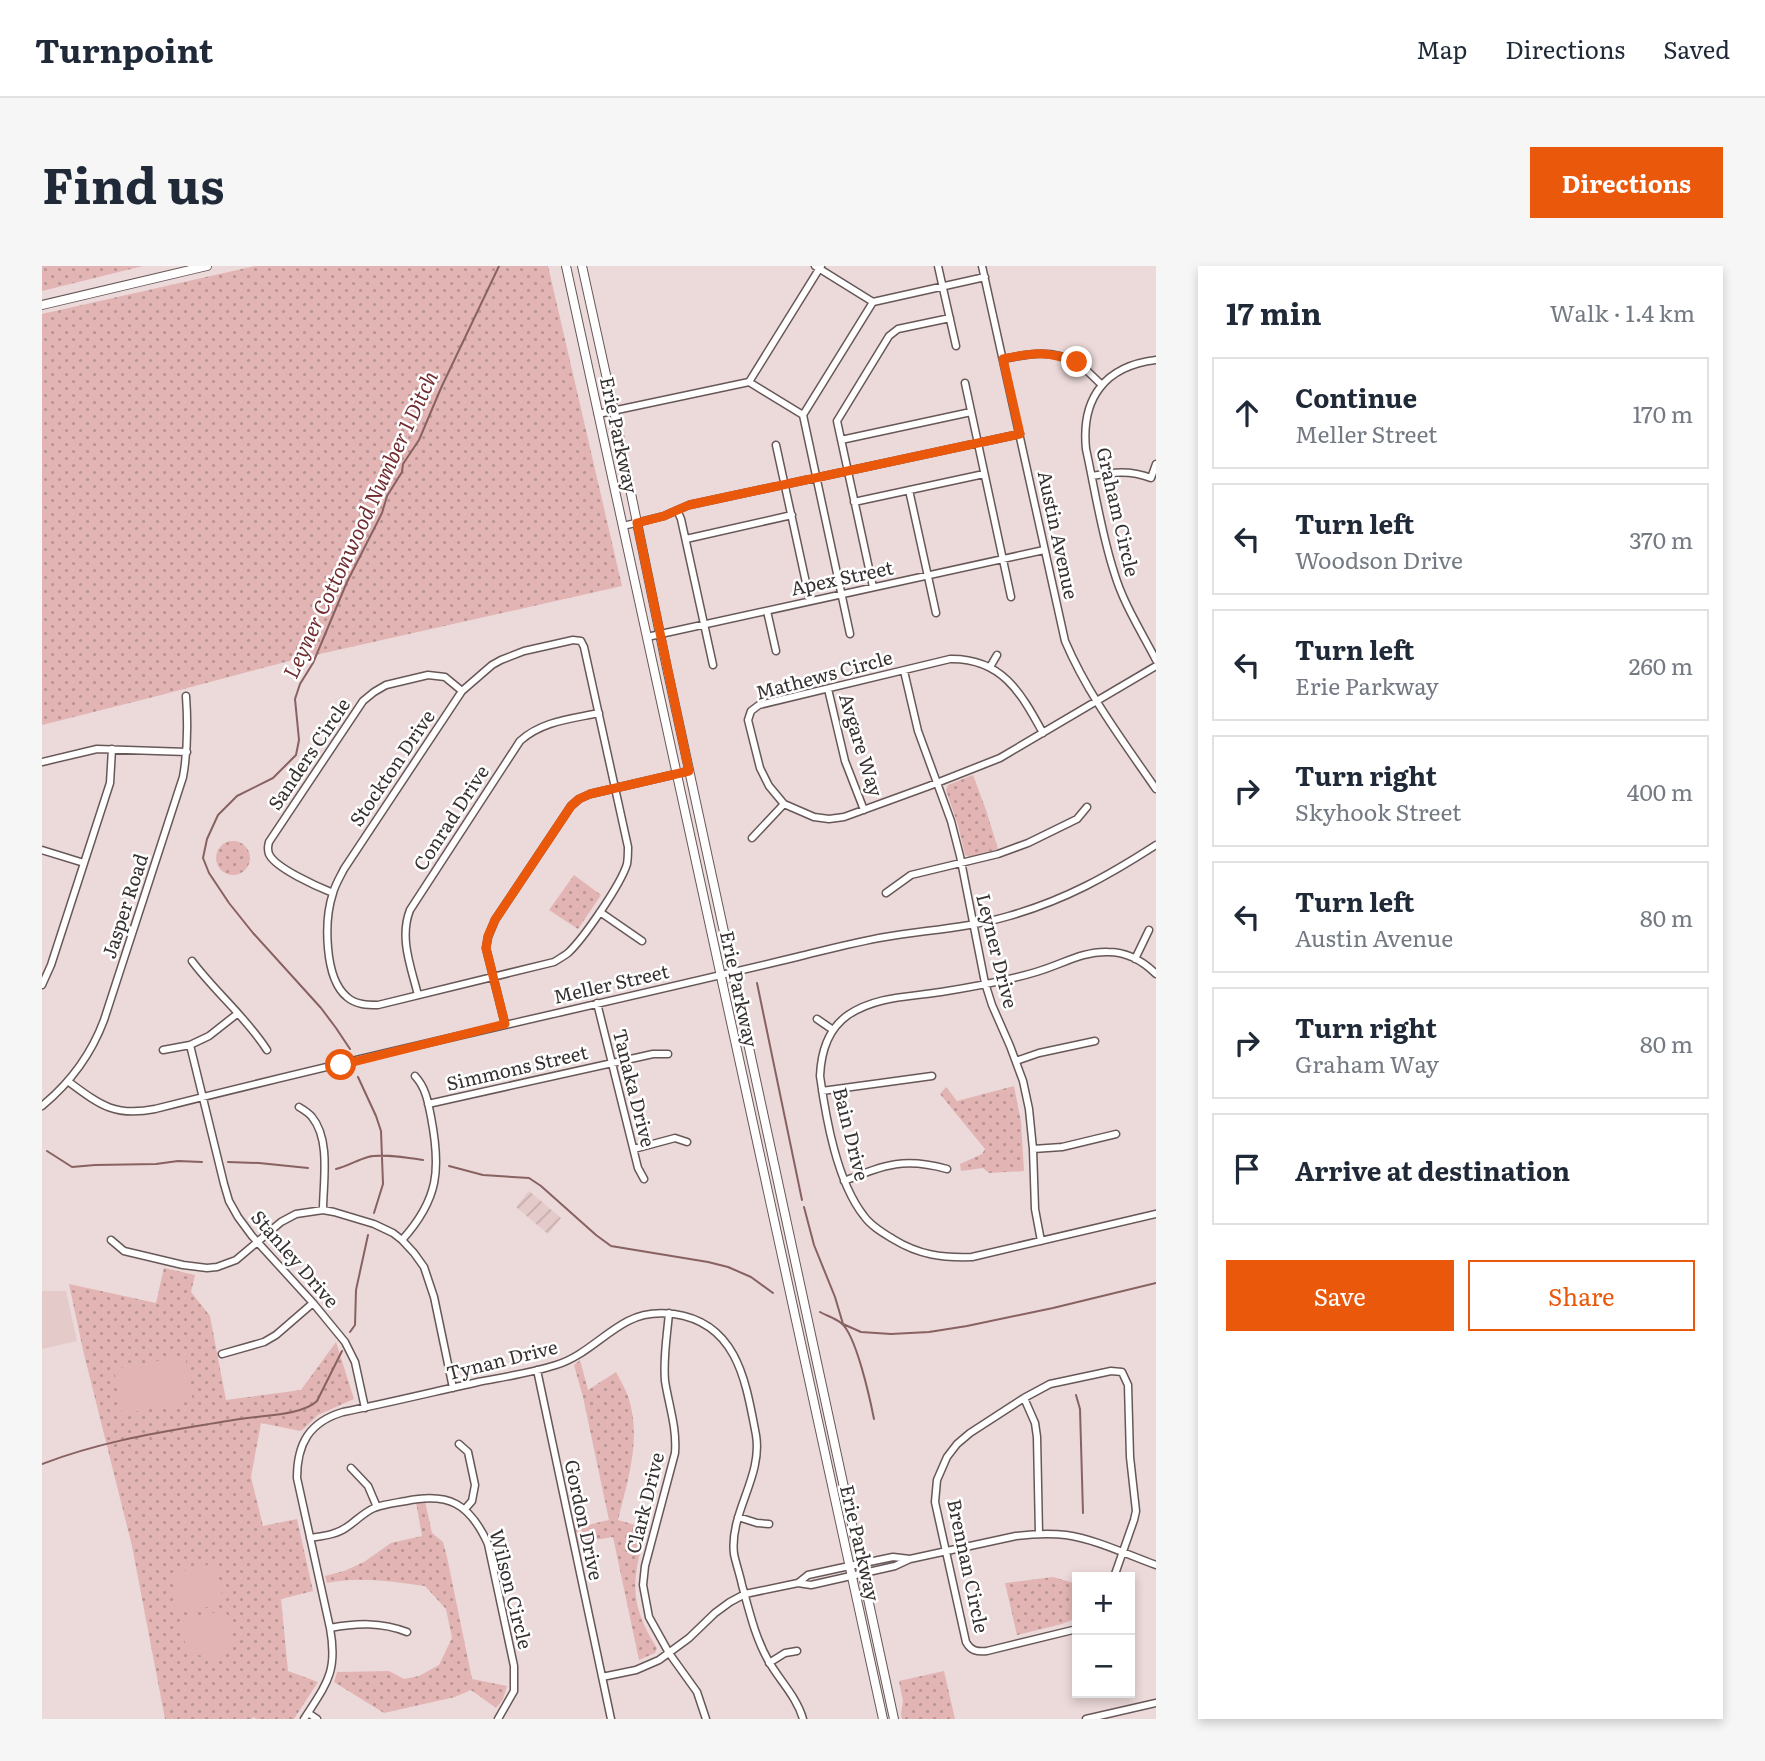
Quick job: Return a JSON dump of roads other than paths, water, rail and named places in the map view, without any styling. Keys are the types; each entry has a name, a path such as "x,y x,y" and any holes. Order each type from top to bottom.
{"main road":[{"path":"42,305 207,266"},
{"name":"Erie Parkway","path":"566,266 883,1719"},
{"name":"Erie Parkway","path":"582,266 894,1719"}],"street":[{"path":"939,266 956,346"},
{"name":"Austin Avenue","path":"982,266 1065,641 1096,701 1156,789"},
{"path":"749,382 818,267 873,302 985,277"},
{"path":"850,634 803,415 873,302"},
{"path":"873,587 837,421 889,336 898,329 950,318"},
{"path":"1003,359 1037,353 1059,355 1077,362 1101,384 1121,370 1156,360"},
{"path":"598,414 749,382 803,415"},
{"path":"965,383 1011,597"},
{"name":"Graham Circle","path":"1101,384 1085,421 1086,449 1114,574 1126,605 1156,660"},
{"path":"841,440 971,412"},
{"path":"623,526 664,516 689,505 1020,434"},
{"path":"776,445 810,601"},
{"path":"1092,476 1128,472 1153,479 1156,464"},
{"path":"854,502 984,474"},
{"path":"909,490 936,613"},
{"path":"677,510 686,539 713,665"},
{"path":"686,539 792,516"},
{"name":"Apex Street","path":"647,637 1044,550"},
{"path":"767,611 776,650"},
{"name":"Stockton Drive","path":"418,995 371,1005 356,1003 340,988 332,971 327,938 332,893 344,869 462,691 492,665 518,653 573,640 580,641 584,647 599,713"},
{"path":"990,667 997,655"},
{"name":"Mathews Circle","path":"784,804 769,786 760,768 748,720 751,710 758,705 950,659 962,659 999,672 1017,689 1043,733"},
{"path":"752,838 784,804 814,817 844,817 1000,758 1156,666"},
{"name":"Leyner Drive","path":"904,671 918,732 951,821 962,863 985,984 1023,1081 1029,1109 1035,1209 1041,1241"},
{"name":"Sanders Circle","path":"332,893 309,884 274,860 268,851 269,842 363,701 374,692 395,682 428,675 444,677 462,691"},
{"name":"Avgare Way","path":"828,688 845,761 864,810"},
{"name":"Jasper Road","path":"42,1106 69,1082 88,1054 104,1020 179,790 187,752 186,696"},
{"path":"418,995 554,962 576,945 600,912 623,875 628,861 628,847 599,713"},
{"name":"Conrad Drive","path":"418,995 405,940 405,926 410,910 520,741 542,726 599,713"},
{"path":"42,762 97,749 187,752"},
{"path":"42,985 51,965 110,783 112,749"},
{"path":"505,1024 486,948 488,936 495,920 571,806 590,794 689,771"},
{"path":"887,893 911,875 998,854 1038,839 1077,820 1087,807"},
{"name":"Meller Street","path":"69,1082 94,1101 117,1111 155,1109 505,1024 883,937 972,925 1009,916 1085,887 1156,845"},
{"path":"42,850 84,863"},
{"path":"600,912 642,941"},
{"path":"1135,958 1149,930"},
{"path":"817,1020 833,1030 845,1017 875,1002 985,984 1037,972 1095,952 1111,952 1135,958 1156,974"},
{"path":"192,961 267,1049"},
{"name":"Tanaka Drive","path":"597,1003 643,1179"},
{"path":"163,1050 190,1045 218,1030 237,1014"},
{"name":"Bain Drive","path":"833,1030 824,1052 820,1076 844,1181 854,1202 871,1224 903,1245 928,1255 972,1257 1156,1214"},
{"path":"1016,1061 1039,1053 1095,1041"},
{"name":"Stanley Drive","path":"190,1045 229,1201 257,1242 339,1333 355,1362 365,1408"},
{"name":"Simmons Street","path":"428,1104 653,1054 668,1054"},
{"path":"402,1240 425,1210 436,1176 437,1153 428,1104 423,1086 415,1076"},
{"path":"822,1091 932,1076"},
{"path":"299,1107 311,1115 322,1138 323,1210"},
{"path":"1033,1149 1062,1147 1116,1135"},
{"path":"634,1149 675,1138 687,1142"},
{"path":"844,1181 892,1164 915,1163 947,1169"},
{"path":"111,1240 124,1251 206,1268 236,1260 281,1222 296,1214 323,1210 374,1224 402,1240 424,1267 453,1388"},
{"path":"222,1354 264,1342 313,1303"},
{"name":"Tynan Drive","path":"306,1716 326,1685 333,1665 330,1628 297,1478 300,1451 305,1438 314,1427 334,1415 563,1363 629,1320 653,1313 669,1313 699,1321 712,1329 727,1344 739,1363 756,1439 756,1455 753,1474 738,1517 735,1555 760,1645 801,1710 803,1719"},
{"name":"Clark Drive","path":"669,1313 664,1364 676,1437 675,1453 645,1566 643,1585 649,1617 669,1653 697,1692 706,1719"},
{"name":"Gordon Drive","path":"537,1370 611,1719"},
{"name":"Brennan Circle","path":"1072,1630 979,1652 972,1650 966,1642 935,1502 937,1480 947,1457 970,1433 1050,1384 1111,1371 1122,1372 1128,1385 1130,1457 1136,1511 1116,1572"},
{"path":"1024,1398 1035,1423 1037,1437 1039,1534"},
{"path":"310,1538 344,1530 363,1514 377,1507 419,1498 441,1498 465,1509 472,1500 475,1485 468,1452 459,1444"},
{"path":"351,1468 368,1486 377,1507"},
{"name":"Wilson Circle","path":"465,1509 480,1526 488,1544 514,1667 514,1691 502,1718"},
{"path":"738,1517 769,1524"},
{"path":"602,1677 636,1670 659,1660 689,1638 730,1601 745,1594 798,1583 811,1585 851,1576 861,1569 893,1557 910,1559 1016,1536 1039,1534 1068,1535 1156,1565"},
{"path":"798,1583 808,1575 849,1566 861,1569"},
{"path":"330,1628 371,1623 407,1632"},
{"path":"769,1662 785,1653 797,1651"},
{"path":"1086,1719 1156,1703"},
{"path":"306,1716 317,1719"}],"waterway":[{"name":"Leyner Cottonwood Number 1 Ditch","path":"350,1049 321,1008 229,903 209,873 203,858 207,839 218,815 237,796 273,778 296,755 299,740 295,699 300,684 313,663 347,582 382,513 387,496 419,440 499,266"},
{"path":"757,983 802,1200"},
{"name":"Leyner Cottonwood Number 1 Ditch","path":"358,1077 381,1131 383,1184 374,1213"},
{"path":"47,1151 72,1167 202,1162"},
{"name":"Leyner Cottonwood Number 1 Ditch","path":"336,1169 374,1156 423,1160"},
{"path":"228,1162 308,1168"},
{"path":"449,1166 483,1175 529,1178 611,1246 728,1267 751,1277 773,1293"},
{"path":"804,1207 814,1245 843,1324 861,1332 929,1332 967,1326 1156,1283"},
{"name":"Leyner Cottonwood Number 1 Ditch","path":"350,1332 355,1325 356,1290 368,1235"},
{"path":"820,1312 847,1329 862,1368 874,1419"},
{"name":"Leyner Cottonwood Number 1 Ditch","path":"42,1464 101,1445 142,1436 305,1408 317,1401 342,1351"},
{"path":"1076,1395 1080,1409 1083,1513"}]}
